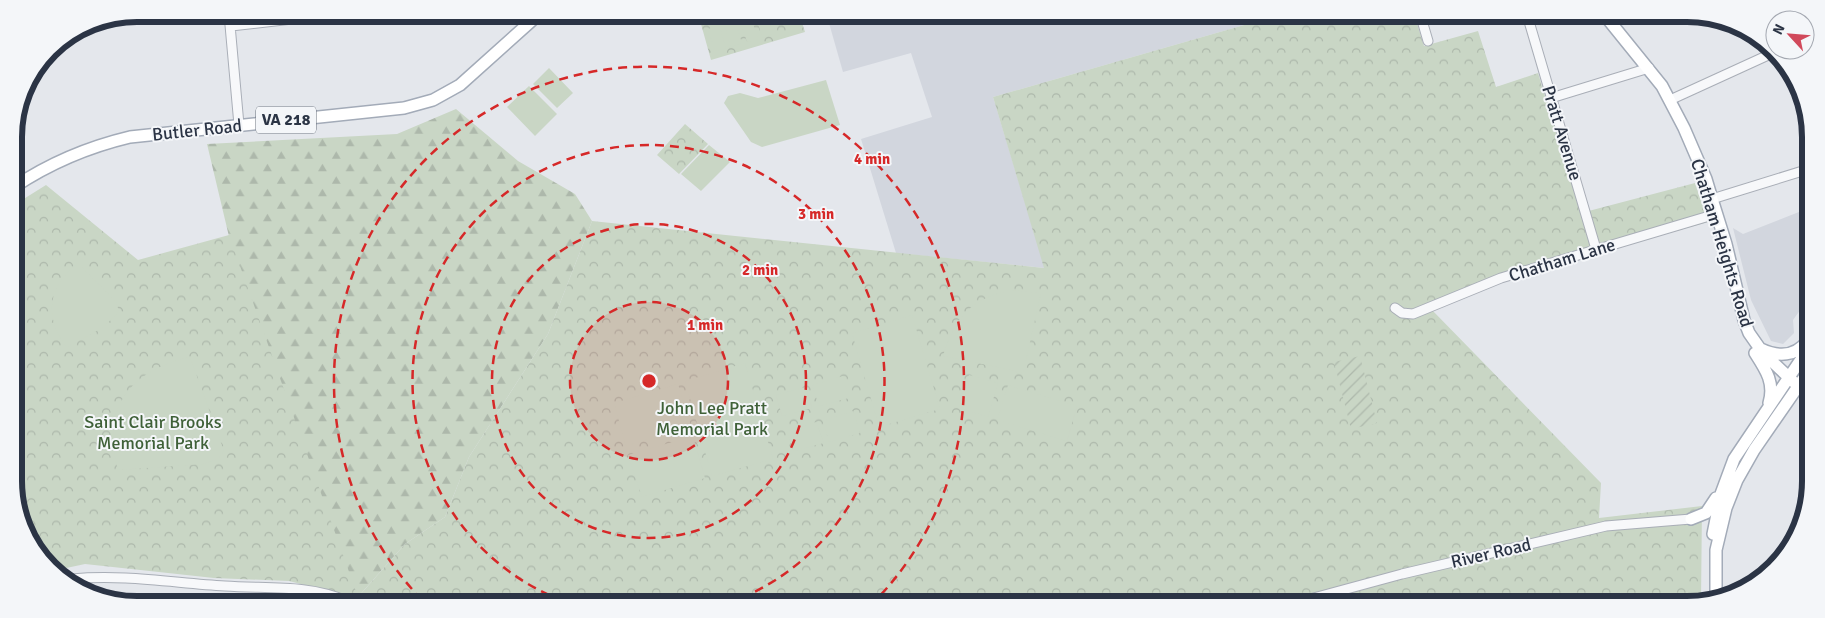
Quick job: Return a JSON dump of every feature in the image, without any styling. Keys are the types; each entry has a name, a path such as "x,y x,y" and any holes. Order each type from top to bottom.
{"main road":[{"name":"Chatham Heights Road","path":"1611,22 1649,68 1670,100 1706,179 1726,244 1744,320 1749,333 1758,347 1788,378 1802,388"},
{"name":"Butler Road","path":"23,182 52,164 72,155 109,142 144,135 404,108 433,100 460,85 529,23"},
{"path":"1744,320 1745,336 1765,367 1770,379 1771,393 1766,409"},
{"path":"1758,347 1777,354 1790,354 1798,351 1802,347"},
{"path":"1691,519 1704,515 1708,511 1739,450 1802,358"},
{"path":"1716,592 1716,550 1726,508 1737,480 1754,450 1802,390"},
{"path":"1716,550 1713,545 1713,535 1716,512 1725,480"},
{"path":"1691,519 1704,525 1713,535"}],"street":[{"path":"1423,22 1428,41"},
{"name":"Pratt Avenue","path":"1529,22 1596,249"},
{"path":"230,23 239,125"},
{"path":"231,26 258,23"},
{"path":"1670,100 1765,57"},
{"path":"1551,98 1649,68"},
{"path":"1712,199 1802,171"},
{"name":"Chatham Lane","path":"1396,308 1402,313 1410,314 1495,280 1716,214"},
{"name":"River Road","path":"1324,595 1402,574 1606,526 1691,519"},
{"path":"78,579 149,579 227,586 277,587 317,592 330,596"}],"shaded area":[{"path":"1254,22 993,97 1045,268 896,253 861,139 932,117 911,53 843,72 829,23"},
{"path":"1802,211 1802,307 1793,320 1794,333 1783,344 1771,341 1751,300 1733,228 1743,234"}],"green space":[{"name":"John Lee Pratt Memorial Park","path":"1254,22 1417,22 1424,46 1478,31 1496,87 1538,73 1581,213 1695,183 1708,222 1503,280 1432,310 1601,483 1599,518 1702,506 1701,594 359,596 405,544 445,517 469,457 548,334 592,221 1044,268 993,97"},
{"path":"736,23 742,43 731,47 724,24"},
{"path":"741,23 753,23 758,39 747,42"},
{"path":"758,23 770,23 773,34 762,38"},
{"path":"802,23 805,32 711,60 701,24"},
{"path":"719,25 726,48 715,51 708,29"},
{"path":"549,68 573,93 557,108 533,84"},
{"path":"826,80 840,125 762,147 751,142 724,103 728,96 740,93 758,98"},
{"path":"529,86 557,114 535,136 507,107"},
{"path":"456,109 518,161 575,194 592,221 548,334 469,457 445,517 405,544 359,596 356,596 242,291 207,144 397,134"},
{"path":"685,124 708,144 679,174 657,155"},
{"path":"709,145 730,162 701,191 681,174"},
{"name":"Saint Clair Brooks Memorial Park","path":"46,185 138,260 229,235 358,596 347,596 289,581 214,578 85,564 63,569 46,551 34,532 29,518 22,481 23,199"},
{"path":"78,263 116,302 119,311 104,327 67,347 54,324 52,302 60,282"},
{"path":"1012,290 1041,293 1025,370 1020,374 1011,370 943,356 953,330 967,311 986,298"},
{"path":"912,315 940,409 879,427 852,333"},
{"path":"1360,356 1377,423 1351,429 1334,362"},
{"name":"Saint Clair Brooks Memorial Park","path":"190,357 224,451 218,459 203,464 118,470 114,448 114,428 117,411 125,396 136,383 151,372 169,363"},
{"name":"John Lee Pratt Memorial Park","path":"745,363 773,459 712,476 685,381"},
{"path":"969,375 998,383 988,417 959,408"},
{"path":"843,376 849,398 819,406 812,385"},
{"path":"678,384 691,426 626,446 614,403"},
{"path":"1008,385 1077,406 1067,441 997,420"},
{"path":"806,387 812,408 782,416 776,395"},
{"path":"853,411 860,433 829,442 823,420"},
{"path":"816,422 824,443 794,451 787,432"},
{"path":"693,436 705,478 642,497 628,455"}]}
